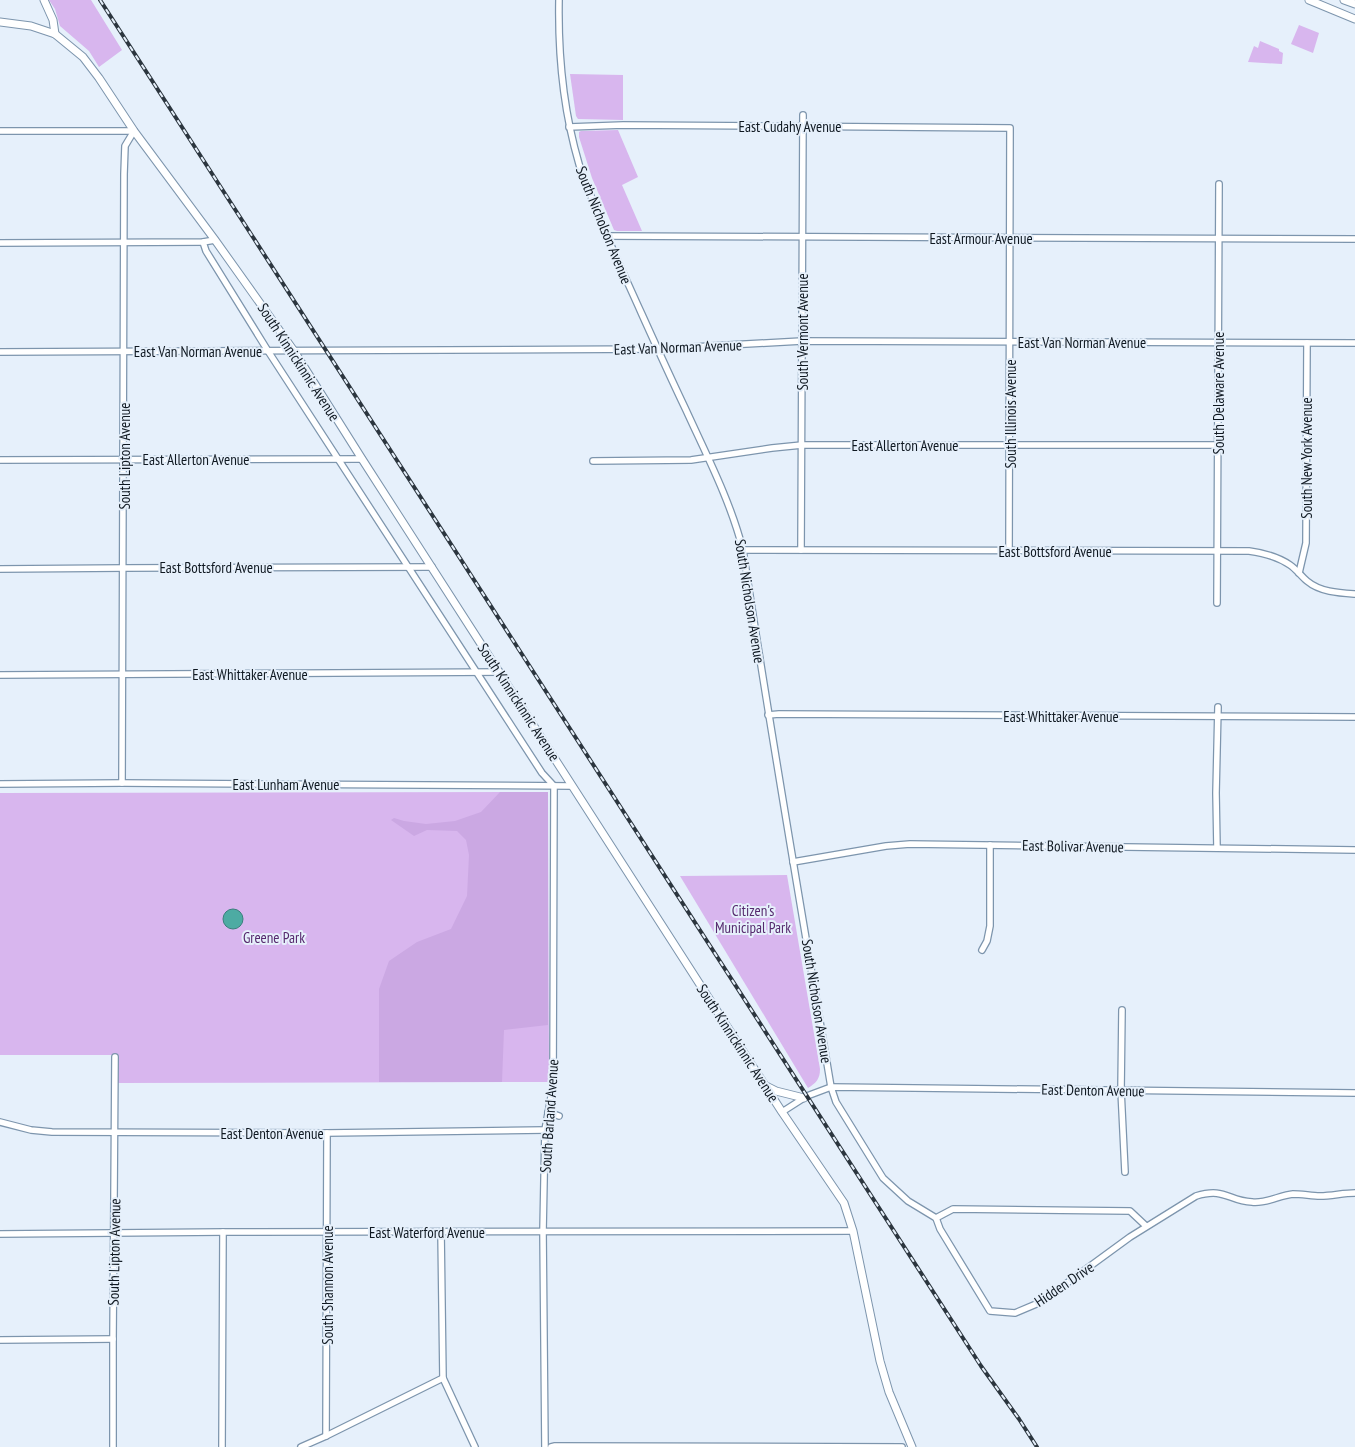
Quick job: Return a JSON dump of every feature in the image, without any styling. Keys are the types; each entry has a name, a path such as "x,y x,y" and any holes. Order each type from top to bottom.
{"street":[{"path":"0,22 31,26 55,34 53,20 44,0"},
{"name":"South Nicholson Avenue","path":"558,0 558,30 569,127 579,166 607,236 657,349 709,457 730,508 743,550 768,715 831,1087"},
{"path":"1309,0 1355,19"},
{"path":"1344,0 1355,4"},
{"name":"South Kinnickinnic Avenue","path":"55,34 83,58 99,78 134,131 294,351 782,1112 844,1203 853,1231 880,1361 889,1392 912,1447"},
{"name":"South Vermont Avenue","path":"801,550 803,114"},
{"name":"East Cudahy Avenue","path":"569,127 803,126 1010,128"},
{"name":"South Illinois Avenue","path":"1009,551 1010,128"},
{"path":"0,131 134,131"},
{"name":"South Lipton Avenue","path":"122,783 125,146 134,131"},
{"name":"South Delaware Avenue","path":"1217,603 1219,184"},
{"name":"East Armour Avenue","path":"607,236 1355,240"},
{"path":"0,243 202,242 215,240"},
{"name":"South Kinnickinnic Avenue","path":"202,242 268,351 542,773 554,786"},
{"name":"East Van Norman Avenue","path":"0,352 657,349 802,341 1355,343"},
{"name":"South New York Avenue","path":"1299,573 1306,543 1307,343"},
{"name":"East Allerton Avenue","path":"593,461 668,461 802,445 1218,445"},
{"name":"East Allerton Avenue","path":"0,460 362,459"},
{"name":"East Bottsford Avenue","path":"743,550 1249,551 1266,554 1290,565 1308,582 1320,588 1339,593 1355,594"},
{"name":"East Bottsford Avenue","path":"0,569 432,567"},
{"name":"East Whittaker Avenue","path":"0,675 500,672"},
{"path":"1218,707 1216,793 1218,848"},
{"name":"East Whittaker Avenue","path":"768,715 1355,718"},
{"name":"East Lunham Avenue","path":"0,784 572,786"},
{"name":"South Barland Avenue","path":"545,1447 545,1130 553,1086 554,786"},
{"name":"East Bolivar Avenue","path":"793,862 910,844 1355,850"},
{"path":"982,950 987,941 990,926 990,845"},
{"path":"1122,1010 1121,1090 1125,1172"},
{"name":"South Lipton Avenue","path":"114,1447 115,1057"},
{"path":"766,1086 776,1091 804,1098"},
{"path":"782,1112 804,1098 831,1087 836,1102 883,1178 908,1201 936,1218 953,1209 1130,1211 1146,1226"},
{"name":"East Denton Avenue","path":"831,1087 1355,1093"},
{"path":"548,1112 559,1116"},
{"name":"East Denton Avenue","path":"0,1122 31,1130 45,1131 327,1133 545,1130"},
{"name":"South Shannon Avenue","path":"326,1436 327,1133"},
{"name":"Hidden Drive","path":"936,1218 940,1229 990,1311 1015,1313 1041,1302 1146,1226 1196,1196 1216,1192 1242,1201 1261,1202 1293,1194 1322,1196 1355,1193"},
{"name":"East Waterford Avenue","path":"0,1234 114,1232 853,1231"},
{"path":"222,1447 224,1232"},
{"path":"441,1232 443,1378 475,1447"},
{"path":"0,1340 113,1339"},
{"path":"301,1447 443,1378"},
{"path":"551,1447 611,1445 902,1447"}],"green space":[{"path":"49,0 91,0 122,50 99,67 89,51 60,26 55,9"},
{"path":"1299,25 1319,33 1313,53 1291,44"},
{"path":"1260,41 1279,49 1283,53 1282,64 1248,62 1254,46 1258,48"},
{"path":"570,74 623,75 623,120 578,119"},
{"path":"618,130 638,177 622,185 642,231 614,230 592,178 579,137 579,132 581,131"},
{"name":"Greene Park","path":"548,792 549,1082 114,1083 114,1055 0,1055 0,793"},
{"name":"Citizen's Municipal Park","path":"787,875 820,1069 817,1080 808,1088 680,876"}],"shaded area":[{"path":"500,792 548,792 548,1025 504,1030 502,1082 379,1082 379,989 389,961 417,942 451,929 467,896 469,855 466,840 457,831 427,830 414,836 391,820 394,818 426,824 455,821 481,812"},
{"path":"233,909 240,912 243,919 240,926 233,929 226,926 223,919 226,912"}],"railway":[{"path":"100,0 981,1366 1037,1447"}]}
